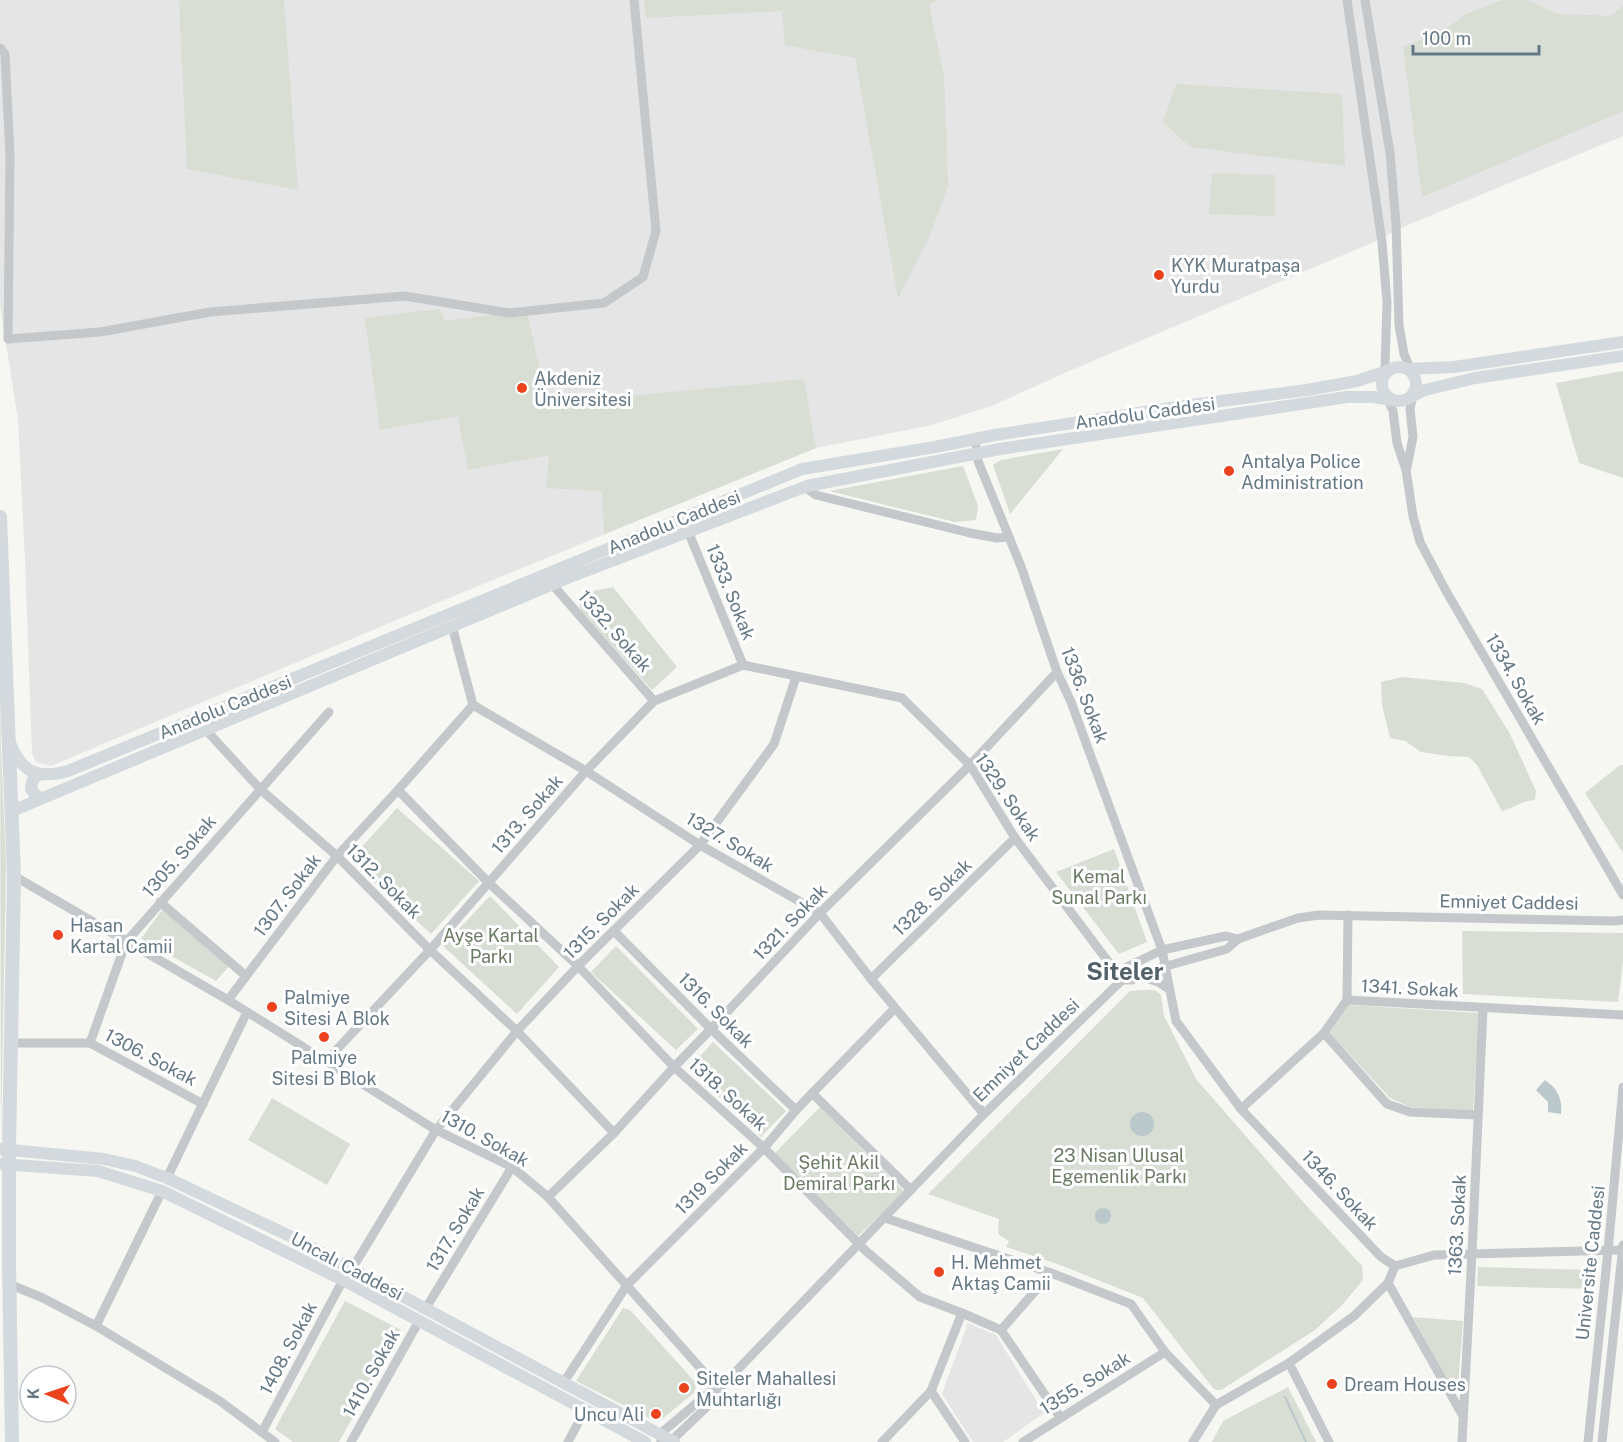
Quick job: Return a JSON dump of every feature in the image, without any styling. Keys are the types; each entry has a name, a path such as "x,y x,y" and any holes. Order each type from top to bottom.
{"highway":[{"path":"0,516 14,876 11,1043 4,1149 12,1442"}],"main road":[{"path":"1623,342 1454,368 1410,370 1397,367 1385,373 1382,387 1389,398 1398,401 1425,390 1475,378 1623,356"},
{"path":"1410,370 1416,383 1411,396"},
{"name":"Anadolu Caddesi","path":"41,774 53,775 68,771 802,469 935,447 975,438 1190,405 1307,390 1357,381 1385,373"},
{"name":"Anadolu Caddesi","path":"12,811 552,584 807,486 978,453 1347,397 1389,398"},
{"path":"9,741 16,758 22,765 41,774"},
{"path":"41,774 36,776 31,789 36,796 43,798"},
{"name":"Uncalı Caddesi","path":"4,1149 104,1159 135,1166 167,1178 294,1238 564,1382 667,1440"},
{"name":"Uncalı Caddesi","path":"4,1164 98,1171 162,1191 343,1280 645,1442"}],"street":[{"path":"0,48 5,54 10,155 8,339 100,332 210,312 405,296 509,313 604,303 643,277 656,231 634,0"},
{"path":"1347,0 1382,242 1387,302 1385,373"},
{"path":"1365,0 1390,153 1396,224 1399,325 1404,354 1410,370"},
{"name":"1334. Sokak","path":"1406,470 1413,437 1411,396"},
{"name":"1334. Sokak","path":"1389,398 1420,542 1446,591 1623,895"},
{"name":"1336. Sokak","path":"975,438 978,461 1009,537 1162,950"},
{"path":"807,486 812,493 827,498 970,533 997,538 1009,537"},
{"name":"1333. Sokak","path":"688,531 742,665"},
{"name":"1332. Sokak","path":"552,584 654,701"},
{"path":"452,626 473,705"},
{"path":"742,665 796,677"},
{"name":"1313. Sokak","path":"326,1061 430,950 586,771 654,701 742,665"},
{"name":"1321. Sokak","path":"548,1197 614,1133 820,913 970,765 1058,672"},
{"name":"1329. Sokak","path":"796,677 902,698 970,765 1015,838 1122,980"},
{"name":"1315. Sokak","path":"352,1269 436,1130 517,1031 578,966 700,845 774,744 796,677"},
{"name":"1327. Sokak","path":"473,705 586,771 700,845 820,913 871,979 984,1114"},
{"name":"1307. Sokak","path":"228,1000 337,856 473,705"},
{"name":"1305. Sokak","path":"90,1043 126,942 329,712"},
{"name":"1312. Sokak","path":"206,729 260,789 337,856 430,950 517,1031 614,1133"},
{"name":"1318. Sokak","path":"398,790 489,883 578,966 674,1067 764,1148 858,1244 920,1297 962,1312 1001,1330"},
{"name":"1328. Sokak","path":"871,979 1015,838"},
{"name":"1310. Sokak","path":"14,876 228,1000 436,1130 512,1167 548,1197 719,1389"},
{"path":"160,902 246,976"},
{"name":"Emniyet Caddesi","path":"667,1440 713,1401 719,1389 984,1114 1122,980 1127,967 1162,950 1226,936 1238,939 1298,918 1319,915 1623,920"},
{"path":"1347,1000 1348,915"},
{"name":"1316. Sokak","path":"614,931 711,1029 796,1110"},
{"path":"1122,980 1132,980 1165,967 1227,949 1238,939"},
{"name":"1346. Sokak","path":"1162,950 1176,1021 1241,1109 1381,1257 1395,1266"},
{"path":"1140,976 1158,982 1169,989"},
{"name":"1341. Sokak","path":"1241,1109 1324,1033 1347,1000 1623,1015"},
{"name":"1319 Sokak","path":"564,1382 627,1285 764,1148 796,1110 895,1008"},
{"name":"1363. Sokak","path":"1462,1442 1483,1009"},
{"path":"167,1178 247,1012"},
{"path":"1324,1033 1387,1104 1410,1112 1478,1115"},
{"name":"1306. Sokak","path":"11,1043 90,1043 203,1104"},
{"name":"Universite Caddesi","path":"1588,1442 1623,1087"},
{"path":"813,1093 911,1190"},
{"name":"1317. Sokak","path":"426,1308 512,1167"},
{"path":"96,1326 162,1191"},
{"path":"885,1218 1051,1272 1131,1304 1165,1352 1216,1405"},
{"name":"Universite Caddesi","path":"1602,1442 1623,1244"},
{"path":"1193,1442 1216,1405 1289,1363 1354,1316 1388,1283 1395,1266 1434,1255 1623,1250"},
{"path":"1051,1272 1001,1330 1060,1417"},
{"name":"1408. Sokak","path":"262,1432 343,1280"},
{"path":"1388,1283 1463,1416"},
{"path":"9,1284 43,1298 96,1326 220,1401 275,1442"},
{"path":"882,1442 931,1391 962,1312"},
{"name":"1410. Sokak","path":"351,1442 419,1321"},
{"name":"1355. Sokak","path":"1023,1442 1165,1352"},
{"path":"1289,1363 1329,1442"},
{"path":"931,1391 965,1442"},
{"path":"568,1442 585,1410"}],"shaded area":[{"name":"Akdeniz Üniversitesi","path":"0,0 1623,0 1623,136 1403,227 1374,242 994,405 932,425 816,448 444,600 51,766 36,762 32,753 18,420 0,305"},
{"path":"1545,1080 1558,1094 1561,1114 1548,1112 1548,1102 1536,1090"},
{"path":"1142,1112 1151,1115 1154,1124 1151,1133 1142,1136 1133,1133 1130,1124 1133,1115"},
{"path":"1100,1208 1106,1208 1111,1216 1109,1222 1100,1224 1095,1219 1095,1213"},
{"path":"968,1323 996,1335 1044,1413 1003,1442 973,1442 942,1394"}],"green space":[{"path":"179,0 284,0 298,190 187,169"},
{"path":"644,0 937,0 929,5 944,75 948,186 929,238 898,298 855,58 785,45 782,11 646,18"},
{"path":"1503,0 1527,0 1558,14 1610,16 1623,6 1623,111 1422,197 1403,46 1440,33 1468,13"},
{"path":"1176,84 1342,94 1345,166 1190,147 1163,122"},
{"path":"1212,173 1275,175 1275,216 1209,214"},
{"path":"439,309 445,321 527,311 547,404 804,379 816,448 604,534 602,491 546,488 549,455 468,470 458,416 380,430 365,318"},
{"path":"1623,371 1623,478 1579,463 1556,383"},
{"path":"1063,449 1010,514 993,465 1001,460"},
{"path":"963,466 978,506 976,520 955,522 829,491"},
{"path":"613,587 677,667 652,690 581,610 579,603 581,596 588,592"},
{"path":"0,654 6,864 1,1134"},
{"path":"1402,677 1464,683 1482,689 1510,734 1536,791 1535,800 1502,811 1477,765 1469,757 1421,752 1405,741 1390,738 1382,705 1381,682"},
{"path":"1623,765 1623,853 1585,793"},
{"path":"397,808 479,881 431,934 350,860"},
{"name":"Kemal Sunal Parkı","path":"1114,849 1147,942 1119,954 1056,872"},
{"name":"Ayşe Kartal Parkı","path":"490,896 559,967 517,1014 443,946"},
{"path":"162,910 230,965 216,981 141,939"},
{"path":"1462,931 1623,933 1623,961 1618,1002 1463,994"},
{"path":"616,946 698,1029 676,1050 591,972"},
{"name":"23 Nisan Ulusal Egemenlik Parkı","path":"1155,990 1161,995 1164,1016 1196,1079 1362,1266 1363,1280 1342,1305 1315,1330 1221,1390 1213,1388 1143,1298 1060,1265 1006,1247 1009,1241 998,1234 999,1219 928,1194 1130,991"},
{"path":"1349,1005 1479,1013 1473,1111 1410,1107 1390,1098 1330,1033"},
{"path":"713,1042 786,1111 761,1137 689,1068"},
{"path":"272,1098 350,1144 327,1185 248,1140"},
{"name":"Şehit Akil Demiral Parkı","path":"820,1107 905,1192 858,1236 774,1154"},
{"path":"1478,1267 1591,1270 1591,1289 1477,1286"},
{"path":"345,1301 401,1330 339,1442 293,1442 275,1429"},
{"path":"623,1308 630,1310 696,1383 695,1392 662,1419 647,1417 576,1381"},
{"path":"1413,1317 1463,1321 1458,1387 1451,1386"},
{"path":"1288,1387 1316,1442 1212,1442 1223,1421"}],"waterway":[{"path":"1285,1397 1306,1442"}],"place":[{"name":"KYK Muratpaşa Yurdu","path":"1159,275"},
{"name":"Akdeniz Üniversitesi","path":"522,388"},
{"name":"Antalya Police Administration","path":"1229,471"},
{"name":"Hasan Kartal Camii","path":"58,935"},
{"name":"Palmiye Sitesi A Blok","path":"272,1007"},
{"name":"Palmiye Sitesi B Blok","path":"324,1037"},
{"name":"H. Mehmet Aktaş Camii","path":"939,1272"},
{"name":"Dream Houses","path":"1332,1384"},
{"name":"Siteler Mahallesi Muhtarlığı","path":"684,1388"},
{"name":"Uncu Ali","path":"656,1414"}],"district":[{"name":"Siteler","path":"1125,971"}]}
